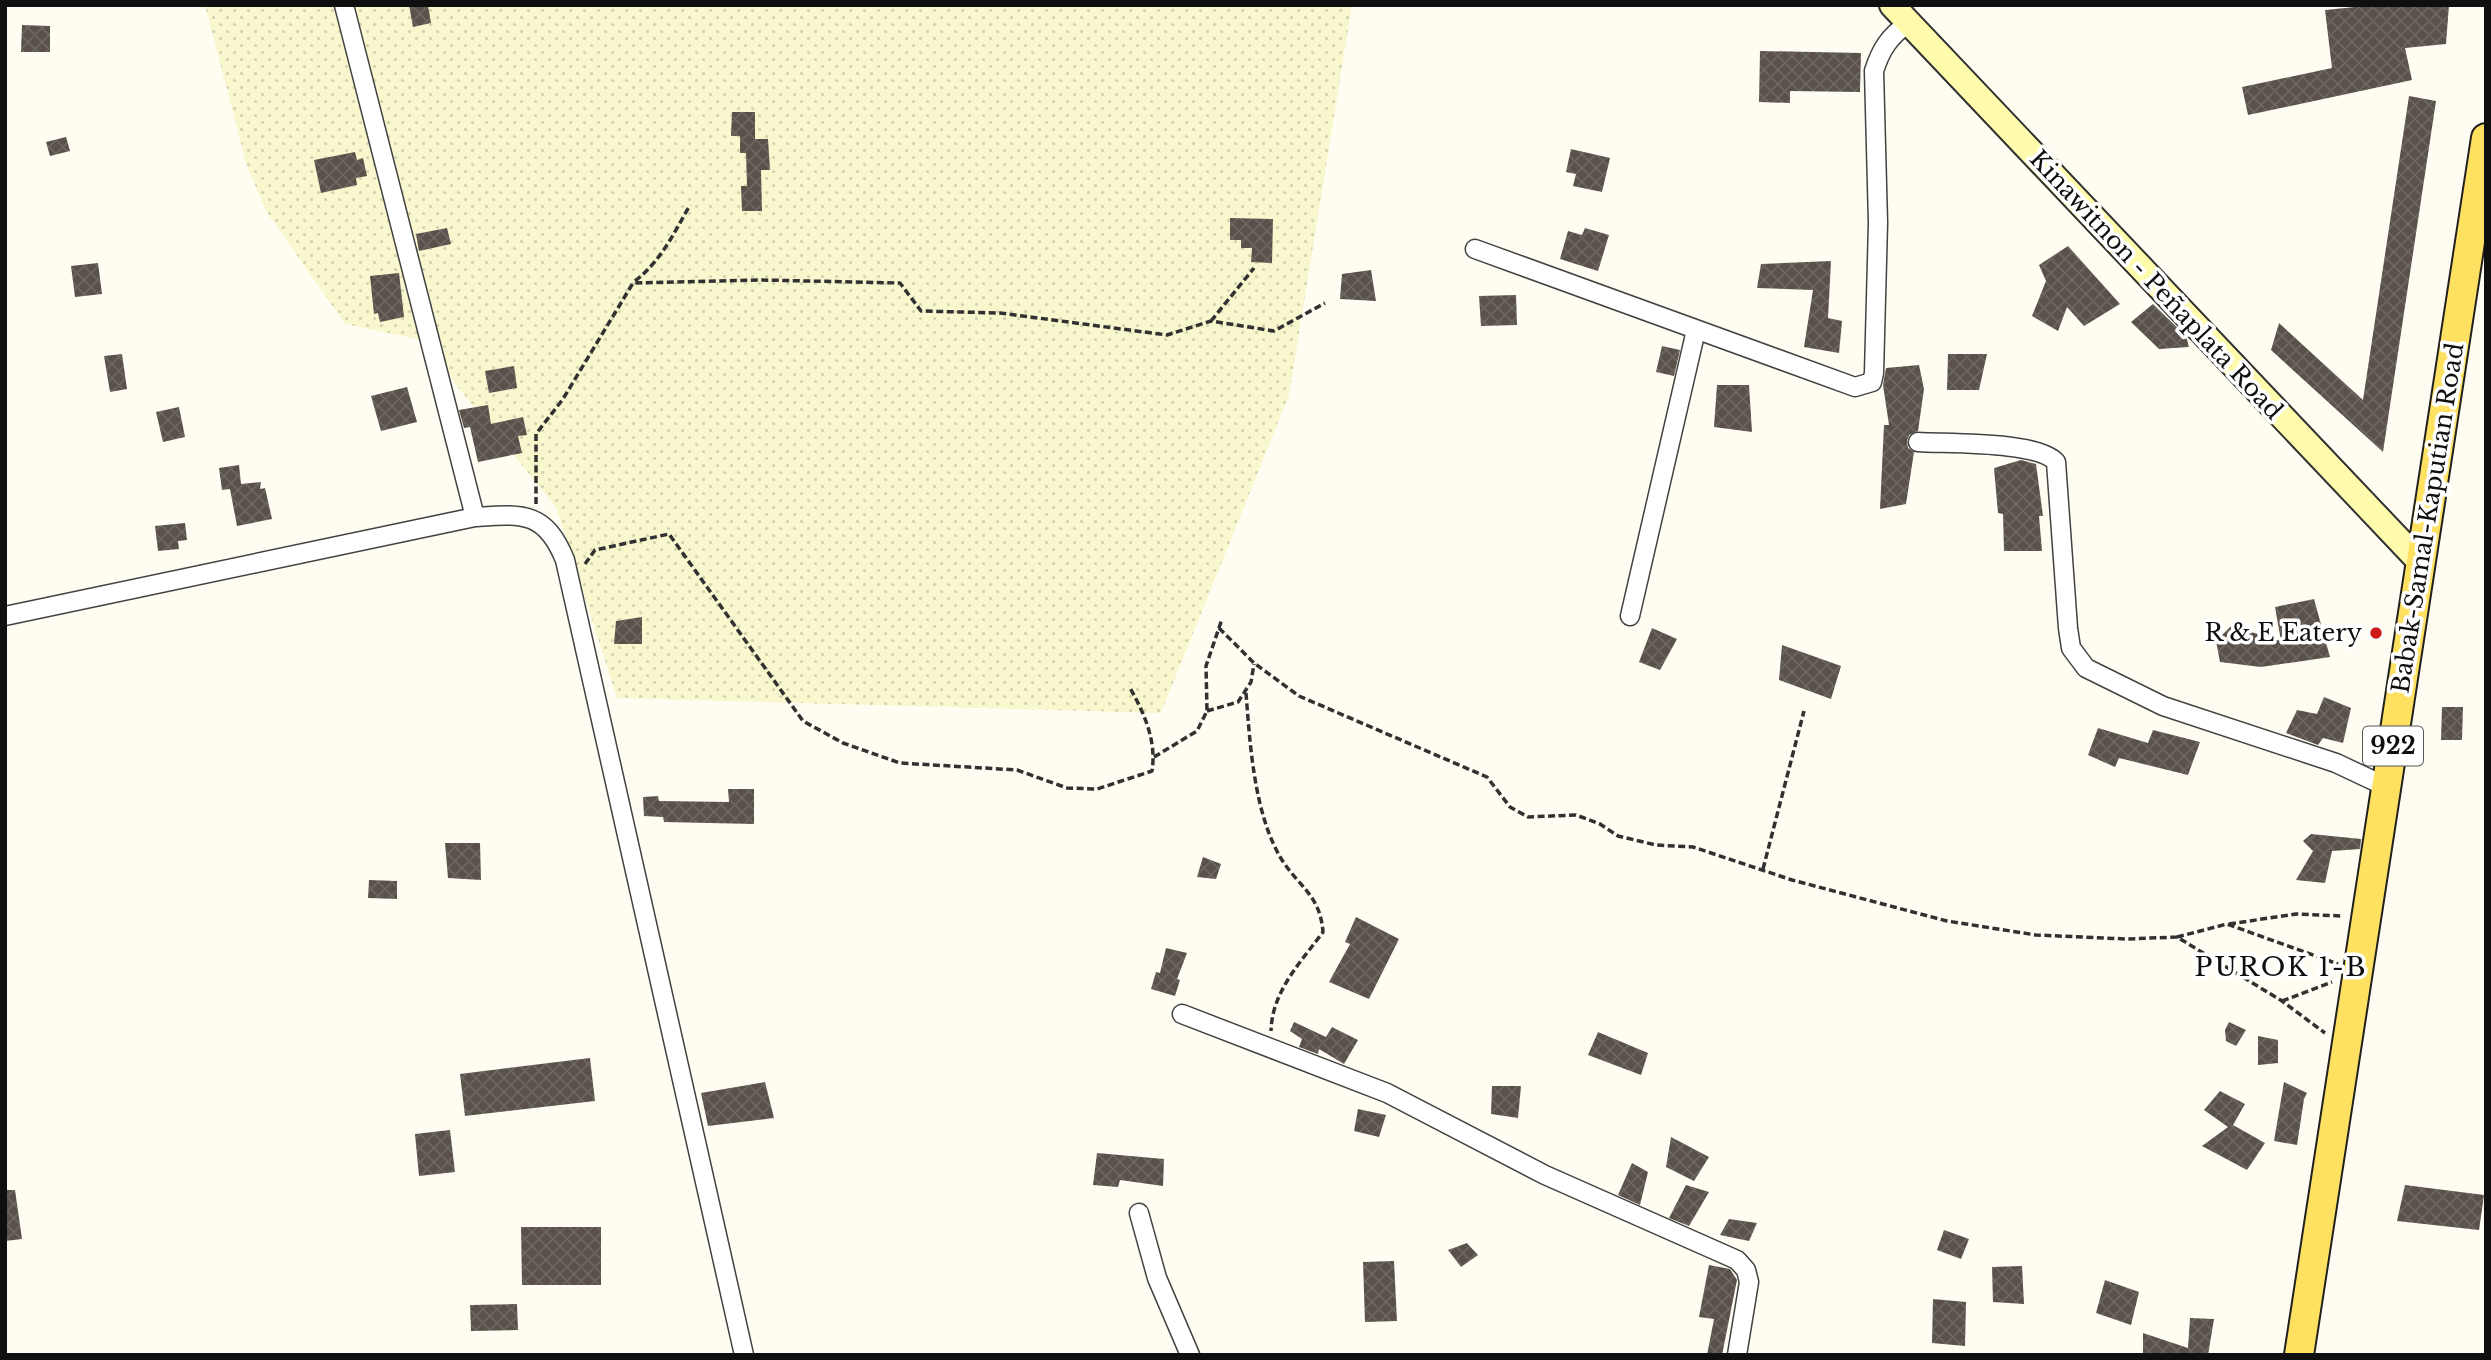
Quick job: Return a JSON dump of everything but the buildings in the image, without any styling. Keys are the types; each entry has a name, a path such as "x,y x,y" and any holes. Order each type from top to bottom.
{"main road":[{"name":"Babak-Samal-Kaputian Road","path":"2299,1355 2486,138"}],"street":[{"path":"344,5 475,517"},
{"path":"1475,249 1855,387 1872,382 1878,223 1874,71 1880,51 1900,14"},
{"name":"Kinawitnon - Peñaplata Road","path":"1900,14 2421,563"},
{"path":"1630,616 1696,330"},
{"path":"1918,442 2029,450 2049,454 2056,462 2068,628 2071,648 2085,668 2163,706 2336,762 2387,787"},
{"path":"5,616 475,517 510,515 536,521 555,535 565,560 744,1355"},
{"path":"1182,1014 1387,1093 1545,1175 1737,1260 1746,1270 1749,1282 1737,1355"},
{"path":"1139,1213 1157,1278 1190,1355"}],"path":[{"path":"536,521 536,434 563,399 633,283 649,271 666,248 690,205"},
{"path":"1211,321 1254,268"},
{"path":"633,283 762,279 901,283 921,311 1000,313 1167,335 1211,321 1274,331 1325,303"},
{"path":"595,550 669,534 803,720 863,752 900,763 1017,769 1066,788 1097,789 1152,771 1154,757 1144,712 1129,686"},
{"path":"1154,757 1197,731 1207,711 1206,666 1222,619"},
{"path":"1219,628 1254,663 1299,696 1487,777 1510,807 1528,817 1576,815 1600,824 1618,836 1656,845 1693,847 1791,880 1947,921 2036,935 2127,939 2177,937 2227,924 2296,914 2367,916"},
{"path":"1254,663 1246,693 1251,755 1271,835 1282,860 1300,879 1322,913 1324,932 1289,975 1271,1018 1270,1048"},
{"path":"1207,711 1238,702 1246,693"},
{"path":"1763,869 1804,711"},
{"path":"2227,924 2317,954 2358,973"},
{"path":"2177,937 2282,1001 2346,1048"},
{"path":"2282,1001 2358,973"}],"green space":[{"path":"205,5 1352,5 1289,395 1161,713 617,698 556,507 457,386 426,341 345,324 266,211 247,166"}],"place":[{"name":"R & E Eatery","path":"2376,633"}],"district":[{"name":"PUROK 1-B","path":"2281,967"}]}
